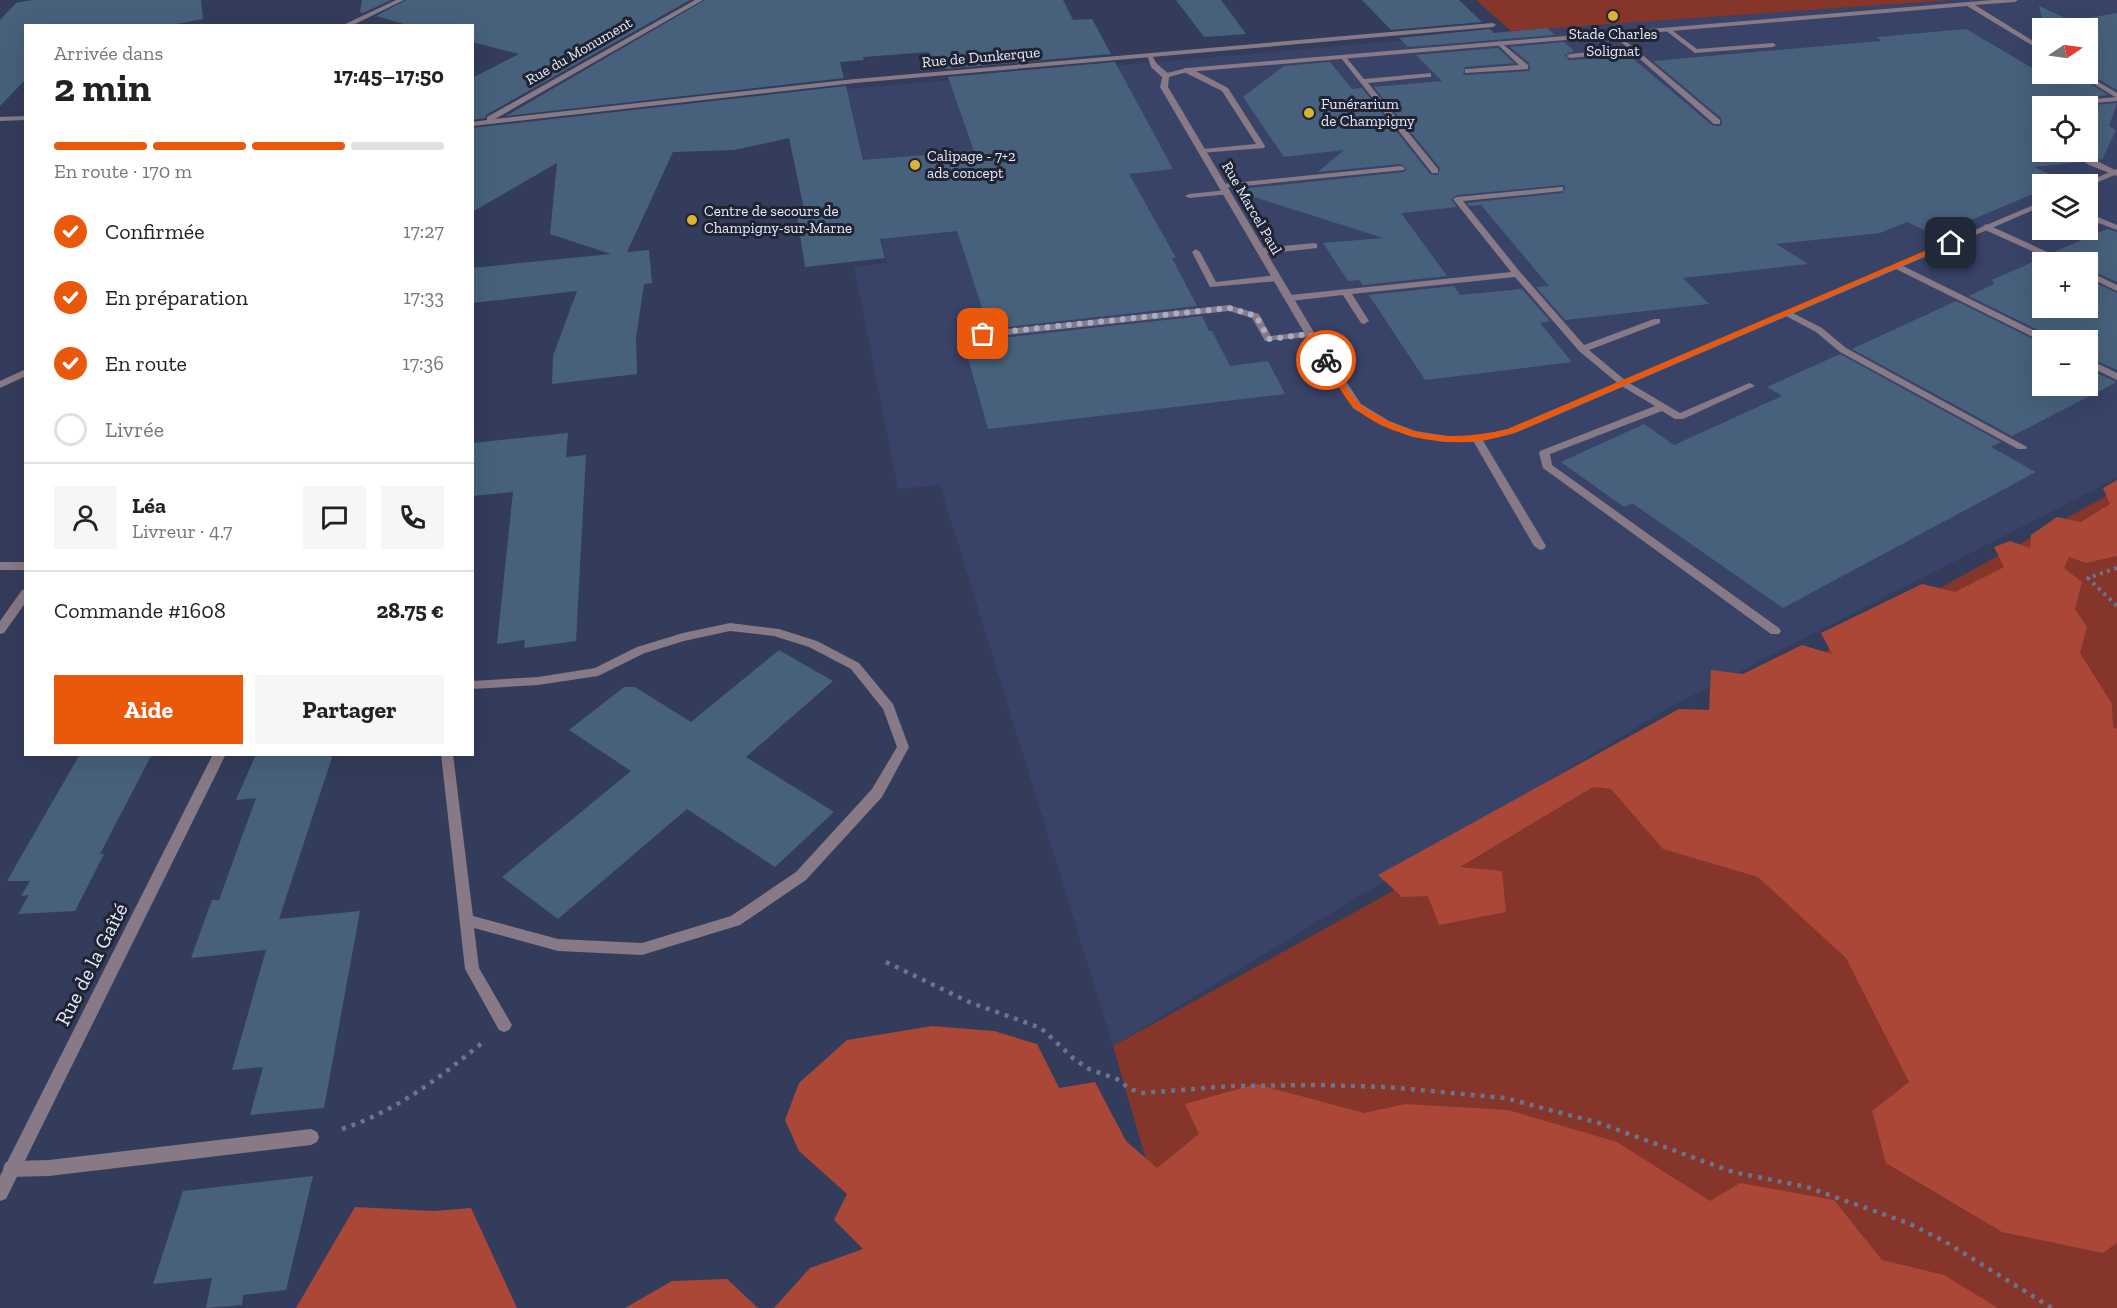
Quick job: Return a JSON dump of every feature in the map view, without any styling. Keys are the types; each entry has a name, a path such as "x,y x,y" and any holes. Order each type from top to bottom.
{"street":[{"path":"348,24 401,0"},
{"name":"Rue du Monument","path":"474,128 700,0"},
{"path":"1149,55 1166,76 1187,70 1965,2 2015,0"},
{"path":"1965,2 2032,43"},
{"name":"Rue de Dunkerque","path":"474,124 564,112 855,81 1493,25"},
{"path":"1667,29 1695,51 1773,45"},
{"path":"1615,34 1718,122"},
{"path":"1468,71 1525,67 1499,43"},
{"path":"1570,56 1634,50"},
{"path":"1343,57 1435,171"},
{"path":"1187,70 1225,90 1261,146 1203,151"},
{"path":"1362,81 1428,75"},
{"name":"Rue Marcel Paul","path":"1166,76 1164,87 1170,99 1310,334 1357,406 1385,423 1413,434 1447,439 1478,439 1511,431 2032,208"},
{"path":"2097,84 2117,97"},
{"path":"2098,100 2117,97"},
{"path":"0,119 24,118"},
{"path":"2090,162 2116,172"},
{"path":"1189,196 1225,189 1401,168"},
{"path":"2098,179 2116,172"},
{"path":"1560,189 1456,199 1582,349 1623,382 1662,407 1679,417 1749,386"},
{"path":"2098,220 2116,228"},
{"path":"1986,227 2040,252"},
{"path":"1262,251 1314,246"},
{"path":"1196,252 1213,285 1277,278"},
{"path":"1897,266 2032,333"},
{"path":"1290,298 1517,273"},
{"path":"2098,279 2117,288"},
{"path":"1346,292 1364,321"},
{"path":"961,337 1229,308 1256,316 1269,339 1310,334"},
{"path":"1787,313 1819,330 1844,350 2022,447"},
{"path":"1582,349 1657,321"},
{"path":"2098,367 2117,376"},
{"path":"0,385 24,373"},
{"path":"1662,407 1544,453 1547,466 1775,631"},
{"path":"1478,439 1540,546"},
{"path":"0,566 24,566"},
{"path":"0,630 24,596"},
{"path":"466,920 558,945 642,949 735,921 801,876 877,793 903,747 889,707 855,666 813,644 775,632 730,627 683,637 640,650 598,672 538,681 474,685"},
{"name":"Rue de la Gaîté","path":"0,1192 219,756"},
{"path":"447,756 471,969 504,1025"},
{"path":"11,1169 48,1168 311,1137"}],"path":[{"path":"2117,568 2088,578 2117,606"},
{"path":"886,962 969,1002 1041,1028 1074,1059 1089,1069 1117,1078 1130,1089 1143,1093 1231,1086 1321,1085 1387,1087 1505,1098 1599,1123 1734,1172 1807,1187 1908,1223 1944,1241 2052,1308"},
{"path":"311,1137 360,1124 415,1097 504,1025"}],"shaded area":[{"name":"Stade Charles Solignat","path":"1476,0 1953,0 1511,31"},
{"path":"1953,0 2117,0 2117,478 1668,708 1113,1046 940,485 898,489 854,267 887,263 847,89 1511,31"},
{"path":"2117,480 2117,556 2086,563 2069,557 2064,568 2082,582 2075,609 2087,627 2080,653 2112,704 2113,727 2117,729 2117,1243 2103,1253 2002,1232 1886,1163 1872,1111 1909,1082 1846,958 1758,877 1663,849 1611,789 1593,787 1460,867 1502,871 1506,912 1439,925 1428,896 1402,897 1378,875 1679,709 1709,710 1711,670 1743,674 1802,645 1832,654 1821,633 1922,584 1955,592 2004,567 1994,547 2010,541 2030,548 2031,535 2057,517 2081,522 2110,504 2103,488"},
{"path":"2117,490 2117,1308 1189,1308 1113,1046"},
{"path":"932,1026 994,1031 1037,1044 1059,1088 1095,1082 1126,1141 1157,1168 1199,1134 1185,1104 1256,1084 1364,1113 1405,1104 1508,1110 1617,1142 1710,1201 1740,1183 1834,1200 1882,1260 1944,1275 1998,1308 774,1308 810,1268 863,1249 834,1220 847,1194 799,1151 785,1120 799,1083 847,1040"},
{"path":"355,1207 434,1211 471,1208 517,1308 296,1308"},
{"path":"727,1279 758,1308 625,1308 672,1281"}],"building":[{"path":"32,0 201,0 203,19 177,24 24,24 24,81 0,106 0,20 16,3"},
{"path":"362,0 391,0 363,13 360,12"},
{"path":"406,0 690,0 486,115 485,118 474,120 474,77 519,54 474,43 474,24 404,24 376,16"},
{"path":"705,0 1063,0 1073,20 1092,19 1111,54 945,69 941,57 931,58 929,52 863,57 864,60 840,62 844,78 506,116"},
{"path":"1176,0 1221,0 1246,34 1204,37"},
{"path":"1362,0 1459,0 1482,22 1391,30"},
{"path":"2039,6 2065,18 2042,18"},
{"path":"2117,13 2117,90 2098,79 2098,18 2089,18"},
{"path":"1547,28 1555,35 1408,47 1399,38 1490,29 1494,33"},
{"path":"1966,29 2032,68 2032,84 2091,84 2108,95 2032,96 2032,162 2081,162 2034,167 2050,174 2032,174 2032,195 1935,235 1907,222 1880,233 1776,244 1808,264 1683,278 1709,304 1565,320 1536,287 1549,286 1481,205 1470,206 1467,203 1563,193 1565,187 1563,185 1457,195 1451,199 1457,207 1401,213 1447,276 1363,285 1359,280 1348,281 1323,243 1383,238 1232,190 1404,172 1407,169 1401,164 1318,172 1344,150 1284,157 1243,97 1284,66 1330,62 1352,89 1362,88 1430,174 1438,175 1440,168 1374,87 1442,81 1416,55 1498,48 1514,63 1465,67 1463,73 1465,75 1530,71 1529,63 1510,47 1564,42 1574,51 1564,55 1569,60 1631,57 1713,126 1720,126 1721,118 1653,61 1881,41 1877,37"},
{"path":"1115,62 1173,169 1129,174 1176,258 1172,258 1197,306 989,329 957,231 880,239 885,258 805,267 797,215 805,214 789,138 734,150 673,152 627,252 649,250 652,283 644,284 636,338 637,374 552,384 553,356 577,291 474,303 474,268 611,254 550,234 557,163 474,211 474,128 846,86 863,160 974,151 948,77"},
{"path":"2117,103 2109,126 2116,130 2102,160 2098,158 2098,105"},
{"path":"2107,229 2117,232 2117,282 2098,273 2098,252 2054,252 2082,240 2098,240 2098,233"},
{"path":"2032,262 2032,318 2098,318 2098,284 2117,293 2117,370 2098,361 2098,330 2038,330 1969,296 1994,284 1992,280"},
{"path":"1454,286 1460,295 1522,289 1550,321 1540,323 1572,362 1425,380 1369,295"},
{"path":"1956,301 2032,339 2032,396 2090,396 2012,436 1852,349"},
{"path":"1202,316 1230,366 1268,361 1285,394 988,429 964,344"},
{"path":"1840,354 2001,442 1991,447 2036,472 1783,608 1632,503 1624,507 1561,462 1644,424 1674,445 1782,396 1767,387"},
{"path":"2098,373 2117,382 2098,392"},
{"path":"568,433 566,457 586,455 576,641 524,648 525,640 497,644 513,492 474,496 474,443"},
{"path":"779,650 833,681 746,757 834,812 775,867 687,809 558,919 502,877 631,771 569,730 624,687 635,687 691,722"},
{"path":"79,756 151,756 100,854 104,854 75,911 18,914 29,895 21,896 30,881 7,881"},
{"path":"255,756 332,756 279,919 360,911 324,1108 250,1115 263,1067 232,1070 266,950 191,958 212,900 219,900 256,798 236,800"},
{"path":"313,1176 286,1290 243,1295 242,1305 206,1308 212,1278 153,1284 183,1191"}],"way so far":[{"path":"983,334 1229,308 1256,316 1269,339 1310,334 1326,360"}],"place":[{"name":"Stade Charles Solignat","path":"1613,16"},
{"name":"Funérarium de Champigny","path":"1309,113"},
{"name":"Calipage - 7+2 ads concept","path":"915,165"},
{"name":"Centre de secours de Champigny-sur-Marne","path":"692,220"}],"route":[{"path":"1326,360 1357,406 1385,423 1413,434 1447,439 1478,439 1511,431 1951,243"}]}
